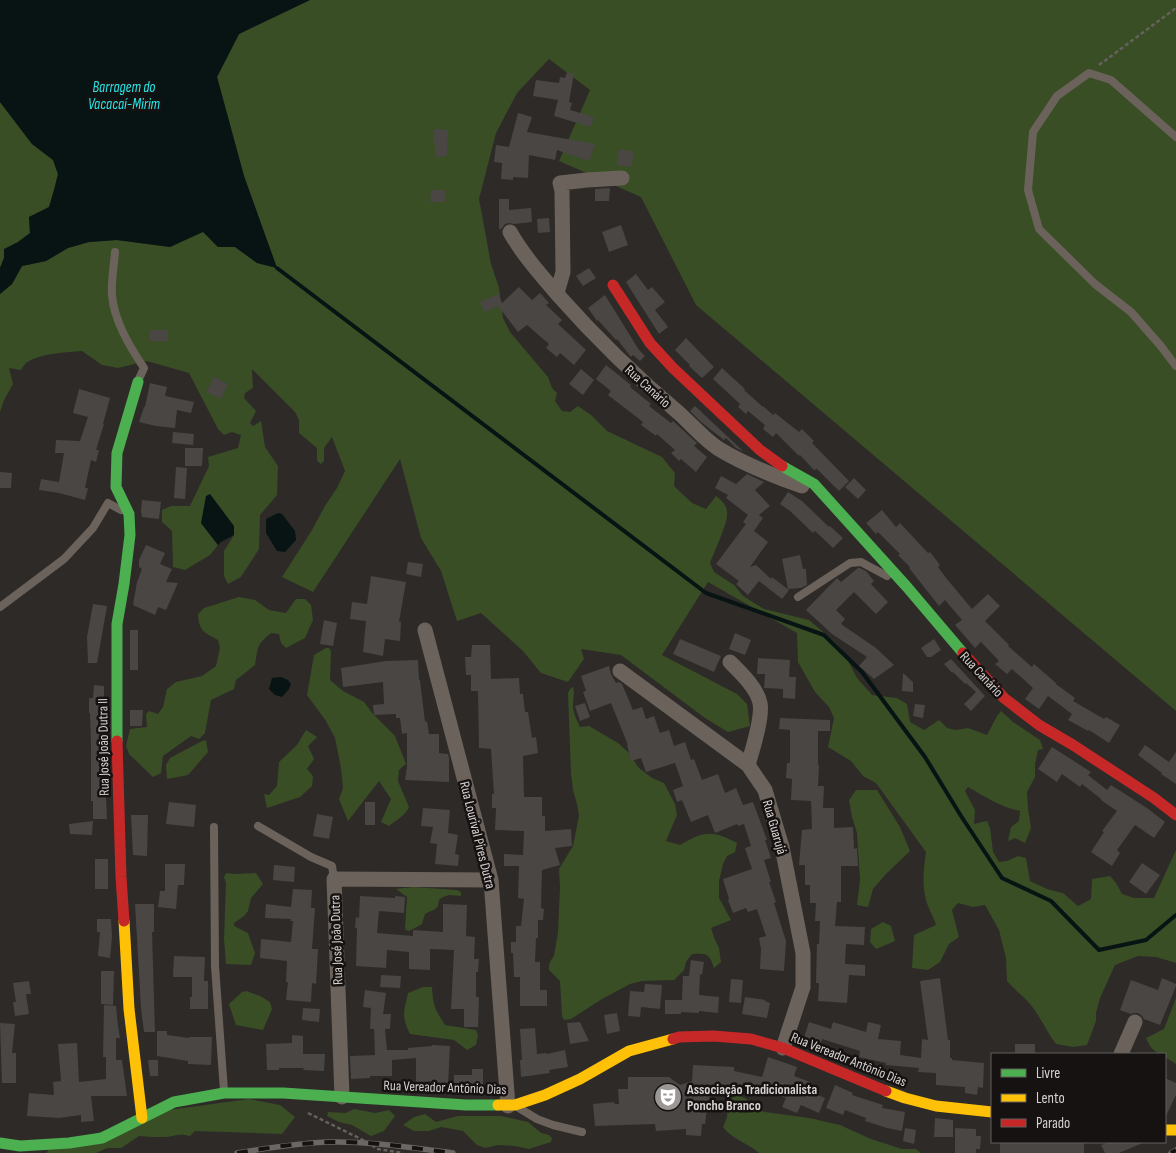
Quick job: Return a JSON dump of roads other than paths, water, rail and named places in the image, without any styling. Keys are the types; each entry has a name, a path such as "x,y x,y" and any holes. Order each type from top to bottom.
{"street":[{"path":"557,293 563,272 560,183 622,178"},
{"name":"Rua Canário","path":"510,232 530,263 587,328 644,384 717,448 760,470 822,493"},
{"name":"Rua Canário","path":"613,285 650,343 673,368 760,450 790,471 814,484 1004,698 1039,725 1073,745 1176,814"},
{"name":"Rua José João Dutra II","path":"138,382 117,453 116,487 130,514 130,535 124,584 116,624 117,755 121,877 129,1009 142,1118"},
{"name":"Rua Lourival Pires Dutra","path":"425,630 491,880 512,1105"},
{"path":"730,662 752,686 760,704 760,721 748,765"},
{"name":"Rua Guarujá","path":"620,671 748,765 765,790 782,847 804,953 804,988 783,1048"},
{"name":"Rua José João Dutra","path":"342,1097 334,879 491,880"},
{"path":"1121,1053 1135,1022"},
{"name":"Rua Vereador Antônio Dias","path":"0,1143 20,1146 69,1143 102,1138 174,1102 224,1093 284,1093 439,1104 512,1105 545,1096 630,1051 680,1037 713,1036 751,1039 783,1048 905,1098 936,1106 991,1112"}],"lane":[{"path":"1176,137 1111,80 1089,72 1057,96 1034,132 1028,190 1039,229 1095,284 1131,312 1176,366"},
{"path":"115,252 112,295 116,315 125,336 144,368 138,382"},
{"path":"0,607 64,559 93,528 108,503 130,514"},
{"path":"798,597 850,563 861,562 906,587"},
{"path":"258,826 304,853 332,866 334,879"},
{"path":"214,827 215,966 224,1093"},
{"path":"512,1105 552,1125 582,1132"}],"water":[{"name":"Barragem do Vacacaí-Mirim","path":"0,0 310,0 239,34 217,77 244,176 277,268 257,263 235,247 218,247 203,232 170,247 117,240 89,242 68,248 46,261 22,266 12,284 0,294 0,268 4,258 4,249 30,233 29,217 49,207 58,174 53,160 32,144 0,102"},
{"path":"210,494 234,526 234,535 218,545 201,523 206,496"},
{"path":"278,513 282,514 295,531 296,540 285,552 277,551 266,533 266,519"},
{"path":"281,677 288,680 291,684 282,697 275,695 269,689 272,678"}],"waterway":[{"path":"277,268 706,593 824,635 862,672 925,757 1002,878 1051,901 1099,950 1146,940 1176,915"}],"railway":[{"path":"237,1153 295,1145 345,1142 392,1145 453,1153"},
{"path":"1171,1153 1176,1150"}],"place":[{"name":"Associação Tradicionalista Poncho Branco","path":"668,1097"}]}
